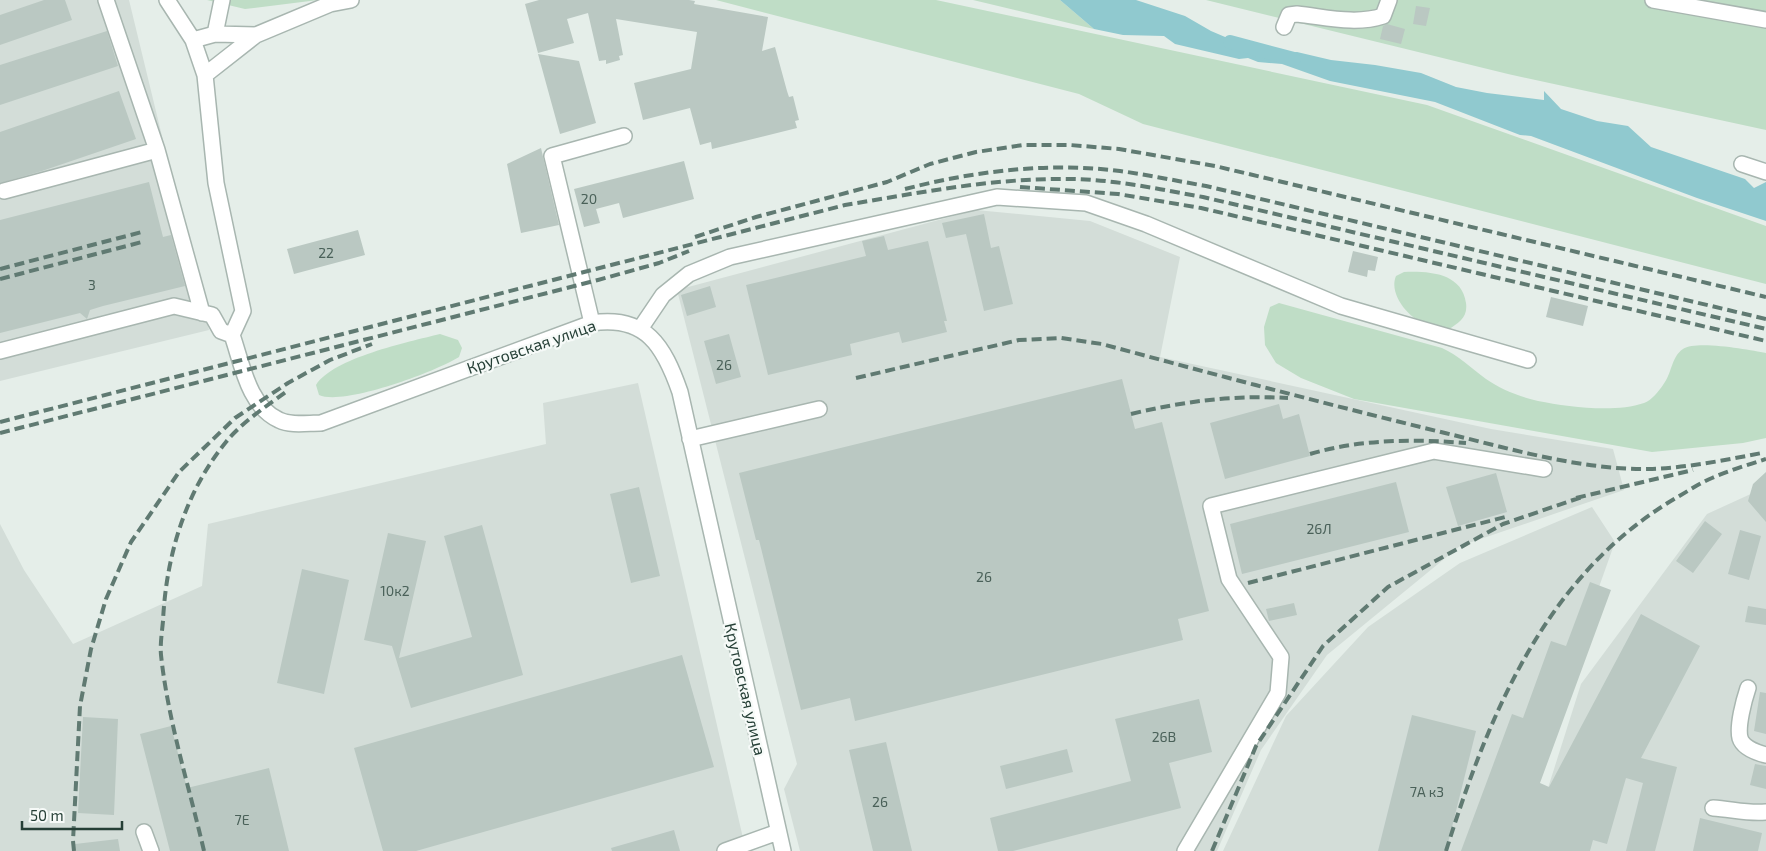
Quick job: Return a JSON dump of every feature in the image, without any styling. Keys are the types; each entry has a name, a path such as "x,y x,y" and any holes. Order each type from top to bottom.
{"street":[{"path":"106,0 157,150 202,313"},
{"path":"0,352 174,306 212,315 221,331 232,334 242,312 216,182 205,75 193,40 167,0"},
{"path":"215,34 222,0"},
{"path":"205,75 256,35 330,4 350,0"},
{"path":"1284,26 1289,15 1297,14 1358,21 1372,20 1383,16 1389,0"},
{"path":"1653,0 1766,20"},
{"path":"193,40 215,34 256,35"},
{"path":"592,323 552,156 624,136"},
{"path":"4,191 157,150"},
{"path":"1742,164 1766,172"},
{"path":"640,329 663,295 689,274 730,257 997,197 1086,204 1146,224 1341,306 1528,360"},
{"name":"Крутовская улица","path":"232,334 251,390 263,409 279,420 297,424 321,423 341,417 592,323 612,320 640,329 660,348 671,368 680,392 783,851"},
{"path":"690,439 819,409"},
{"path":"1185,851 1278,693 1281,657 1229,579 1211,506 1434,451 1544,469"},
{"path":"1748,688 1742,704 1740,738 1746,746 1766,756"},
{"path":"1713,808 1731,809 1753,814 1766,812"},
{"path":"144,832 150,851"},
{"path":"725,851 778,832"}],"shaded area":[{"path":"0,0 129,0 209,330 0,381"},
{"path":"976,210 1090,221 1180,257 1160,357 1491,429 1613,449 1624,490 1460,546 1327,655 1261,750 1217,851 800,851 784,789 797,764 677,290"},
{"path":"638,383 746,851 0,851 0,524 24,570 73,644 202,586 208,524 546,444 543,403"},
{"path":"1766,487 1766,851 1528,851 1581,684 1707,514"},
{"path":"1592,507 1615,542 1505,851 1223,851 1286,716 1368,627 1460,563"}],"green space":[{"path":"207,0 318,0 245,9"},
{"path":"716,0 936,0 1427,105 1766,226 1766,284 1143,124 1079,94"},
{"path":"973,0 1060,0 1094,29 1077,25"},
{"path":"1206,0 1766,0 1766,130 1508,74"},
{"path":"1404,272 1434,273 1458,285 1466,303 1466,312 1462,319 1448,330 1429,326 1408,313 1398,299 1394,283 1396,276"},
{"path":"1279,303 1442,348 1459,358 1492,383 1510,392 1538,401 1577,407 1619,408 1647,402 1655,396 1666,381 1679,352 1690,346 1723,346 1766,353 1766,438 1743,443 1652,452 1354,399 1301,378 1276,363 1265,345 1264,327 1270,307"},
{"path":"440,334 458,340 462,348 459,357 411,379 368,392 348,396 331,397 319,395 316,385 325,375 338,367 372,352"}],"water":[{"path":"1060,0 1136,0 1185,16 1211,31 1258,51 1274,55 1297,52 1331,60 1421,73 1456,87 1487,93 1544,100 1544,91 1561,109 1597,121 1628,126 1651,147 1745,179 1754,188 1766,182 1766,221 1697,198 1531,136 1520,135 1435,102 1330,81 1282,64 1258,62 1248,58 1239,59 1175,44 1164,36 1123,35 1094,29"}],"building":[{"path":"44,0 65,0 72,20 0,45 0,15"},
{"path":"539,0 689,0 695,1 694,4 768,17 762,51 775,47 789,97 793,96 799,120 795,121 797,128 712,149 711,142 700,145 690,108 643,120 634,83 691,69 697,32 616,19 623,55 619,56 620,60 606,64 606,60 599,61 588,13 567,19 574,43 538,53 525,4"},
{"path":"1416,6 1430,8 1426,26 1413,24"},
{"path":"1387,24 1405,29 1401,44 1380,39 1383,26"},
{"path":"107,31 118,66 0,105 0,65"},
{"path":"538,54 579,61 596,123 560,134"},
{"path":"119,91 136,139 42,171 0,183 0,132"},
{"path":"541,148 559,225 521,233 507,164"},
{"path":"684,161 694,199 623,218 619,203 596,209 600,223 584,227 574,189"},
{"path":"149,182 163,237 171,235 185,286 90,310 87,319 80,313 0,333 0,220"},
{"path":"984,214 991,248 999,246 1013,304 984,311 966,234 946,238 942,223"},
{"path":"358,230 365,255 294,274 287,249"},
{"path":"884,236 888,250 928,241 947,321 944,321 947,332 902,343 899,332 850,344 852,355 768,375 746,285 866,256 862,241"},
{"path":"1353,251 1378,257 1375,271 1368,270 1367,277 1348,272"},
{"path":"710,286 716,307 687,316 681,295"},
{"path":"1551,297 1588,306 1583,326 1546,317"},
{"path":"729,334 741,377 716,384 704,341"},
{"path":"1122,379 1135,429 1162,422 1209,611 1178,619 1183,640 855,721 850,698 801,710 759,540 756,540 739,473"},
{"path":"1279,404 1283,419 1299,414 1310,456 1225,479 1210,423"},
{"path":"1766,472 1766,522 1748,501 1753,484"},
{"path":"1496,473 1507,512 1458,526 1446,487"},
{"path":"1396,482 1409,532 1242,574 1230,524"},
{"path":"639,487 660,576 631,583 610,494"},
{"path":"1705,521 1722,534 1693,573 1676,561"},
{"path":"482,525 523,675 411,708 392,646 364,640 388,533 426,541 399,658 472,637 444,536"},
{"path":"1740,530 1761,536 1749,580 1728,574"},
{"path":"302,569 349,580 324,694 277,683"},
{"path":"1590,582 1611,590 1540,783 1549,787 1641,614 1700,646 1641,758 1677,767 1655,851 1626,851 1643,783 1626,778 1607,844 1593,840 1590,851 1461,851 1512,714 1523,718 1551,641 1566,646"},
{"path":"1294,603 1297,615 1269,621 1266,609"},
{"path":"1748,606 1766,609 1766,625 1745,622"},
{"path":"682,655 714,767 416,851 383,851 354,748"},
{"path":"1760,692 1766,693 1766,734 1754,731"},
{"path":"1199,699 1212,752 1169,763 1181,808 1013,851 998,851 990,818 1131,781 1115,719"},
{"path":"1412,715 1476,731 1446,851 1378,851"},
{"path":"83,717 118,719 114,815 78,813"},
{"path":"171,726 187,788 269,768 289,851 170,851 140,734"},
{"path":"886,742 912,851 873,851 849,750"},
{"path":"1067,749 1073,772 1006,789 1000,766"},
{"path":"1755,764 1766,766 1766,789 1750,785"},
{"path":"1700,818 1762,833 1758,851 1693,851"},
{"path":"674,830 680,851 612,851 611,848"},
{"path":"118,839 120,851 75,851 75,844"}],"waterway":[{"path":"1230,42 1294,59"}],"railway":[{"path":"695,237 756,217 887,182 930,164 976,152 1023,145 1070,145 1119,149 1215,166 1766,297"},
{"path":"905,189 958,177 1012,170 1066,167 1120,171 1206,186 1766,319"},
{"path":"0,422 845,205 956,187 1039,179 1084,179 1135,185 1203,197 1766,329"},
{"path":"1020,187 1118,194 1201,208 1766,341"},
{"path":"0,269 142,232"},
{"path":"0,279 142,242"},
{"path":"0,433 598,280 659,263 689,251"},
{"path":"856,378 1019,340 1061,338 1102,344 1359,412 1521,452 1572,462 1598,466 1649,469 1706,463 1762,453"},
{"path":"74,851 80,706 91,649 106,599 131,542 179,472 235,418 288,383 330,360 372,344"},
{"path":"204,851 164,680 161,642 168,573 180,526 199,482 212,461 239,428 287,391"},
{"path":"1131,414 1228,398 1288,398"},
{"path":"1310,454 1348,445 1387,441 1466,443"},
{"path":"1446,851 1482,749 1503,699 1528,652 1557,607 1591,566 1631,529 1703,482 1726,472 1766,459"},
{"path":"1576,498 1693,470"},
{"path":"1212,851 1256,746 1323,646 1388,587 1503,524 1582,497"},
{"path":"1248,583 1509,516"}]}
